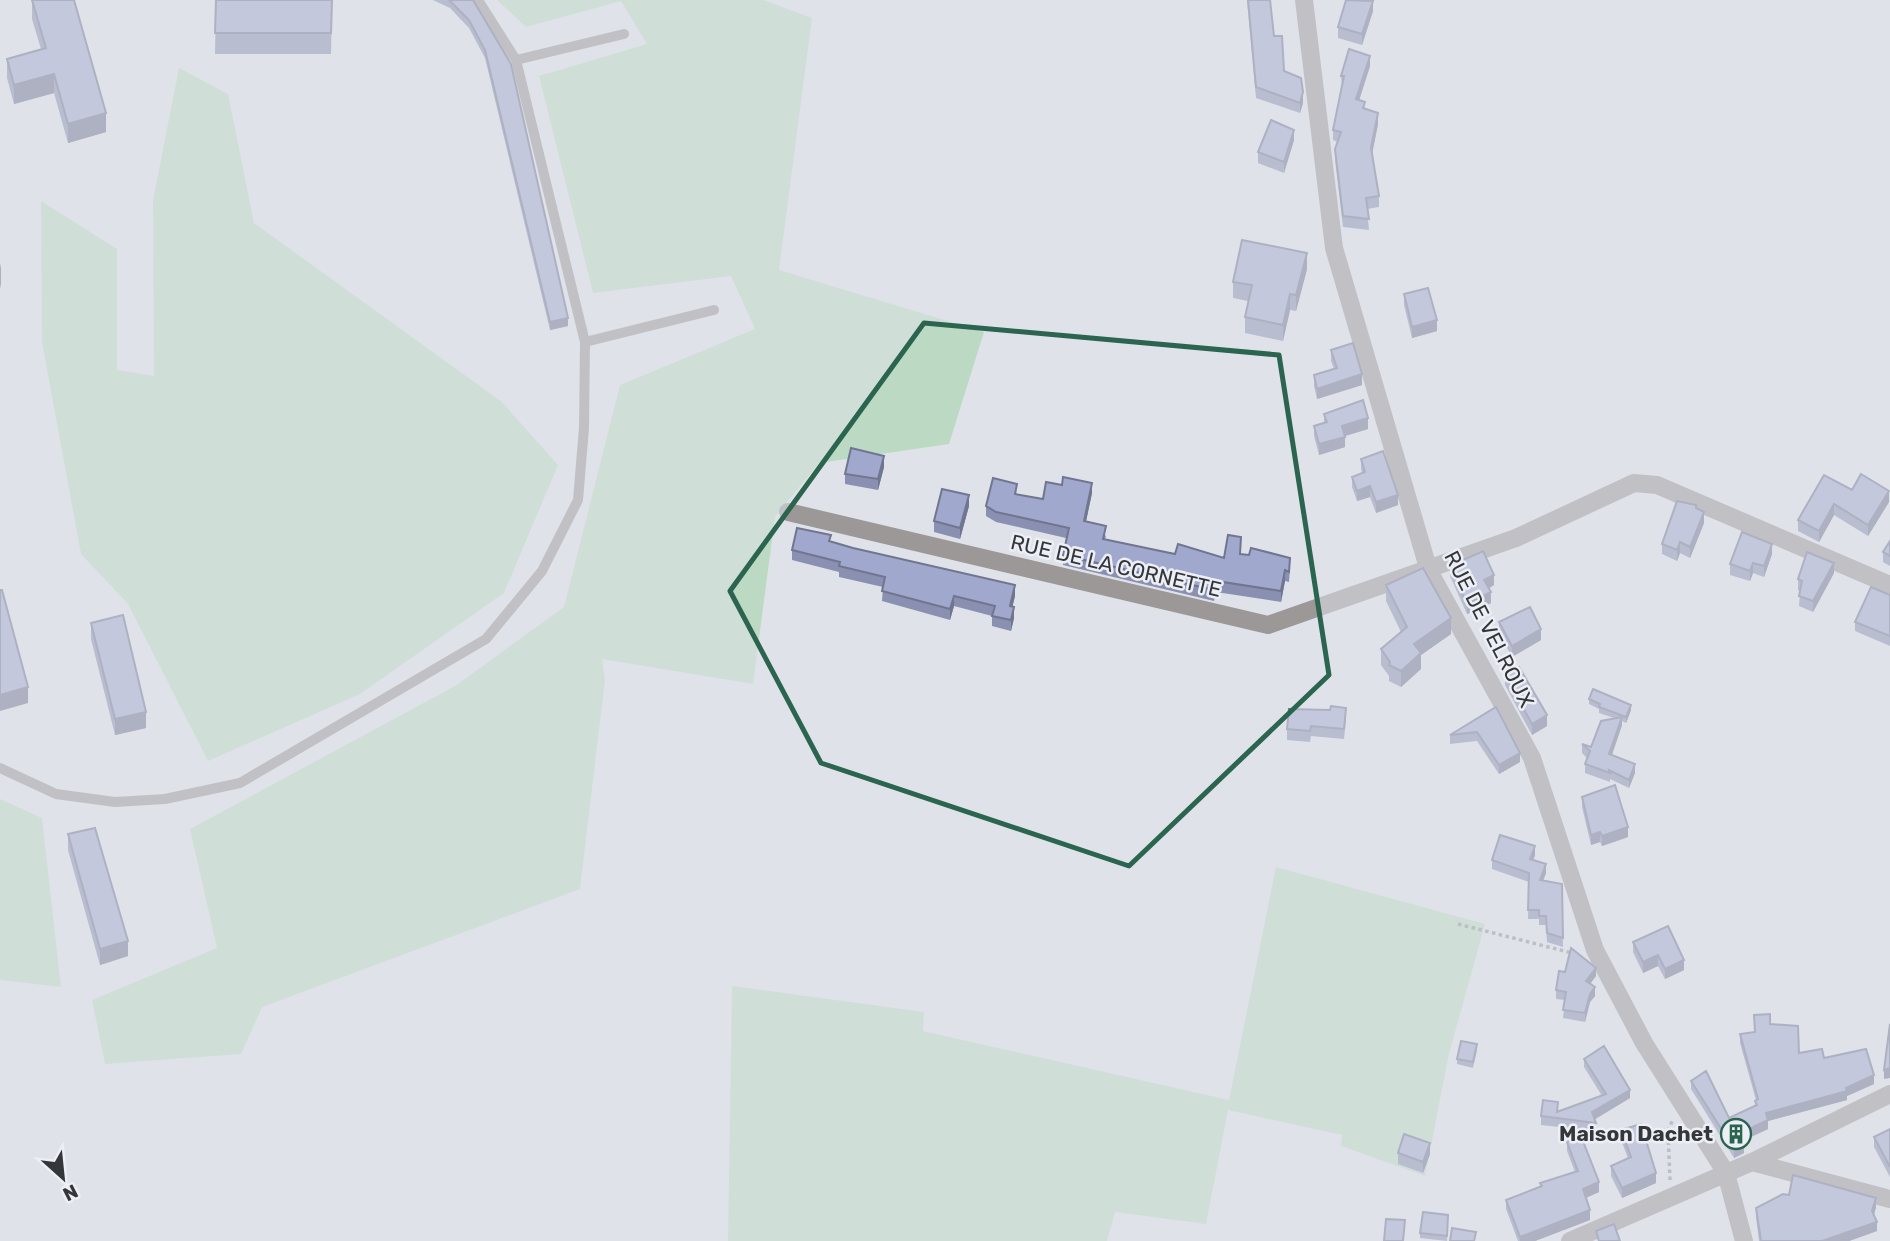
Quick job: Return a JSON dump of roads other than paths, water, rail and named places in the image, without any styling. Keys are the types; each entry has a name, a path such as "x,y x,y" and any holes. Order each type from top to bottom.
{"street":[{"name":"RUE DE VELROUX","path":"1304,0 1319,144 1334,248 1429,571 1532,758 1601,961 1644,1043 1726,1172 1744,1241"},
{"name":"RUE DE LA CORNETTE","path":"788,512 1268,625 1429,571 1516,538 1634,483 1657,485 1890,585"},
{"path":"1570,1241 1752,1162 1890,1094"},
{"path":"1752,1162 1890,1199"}],"lane":[{"path":"0,768 56,794 115,802 165,799 240,783 486,639 542,571 578,500 584,428 585,342 516,60 478,0"},
{"path":"516,60 624,34"},
{"path":"585,342 714,310"}],"place":[{"name":"Maison Dachet","path":"1736,1134"}]}
